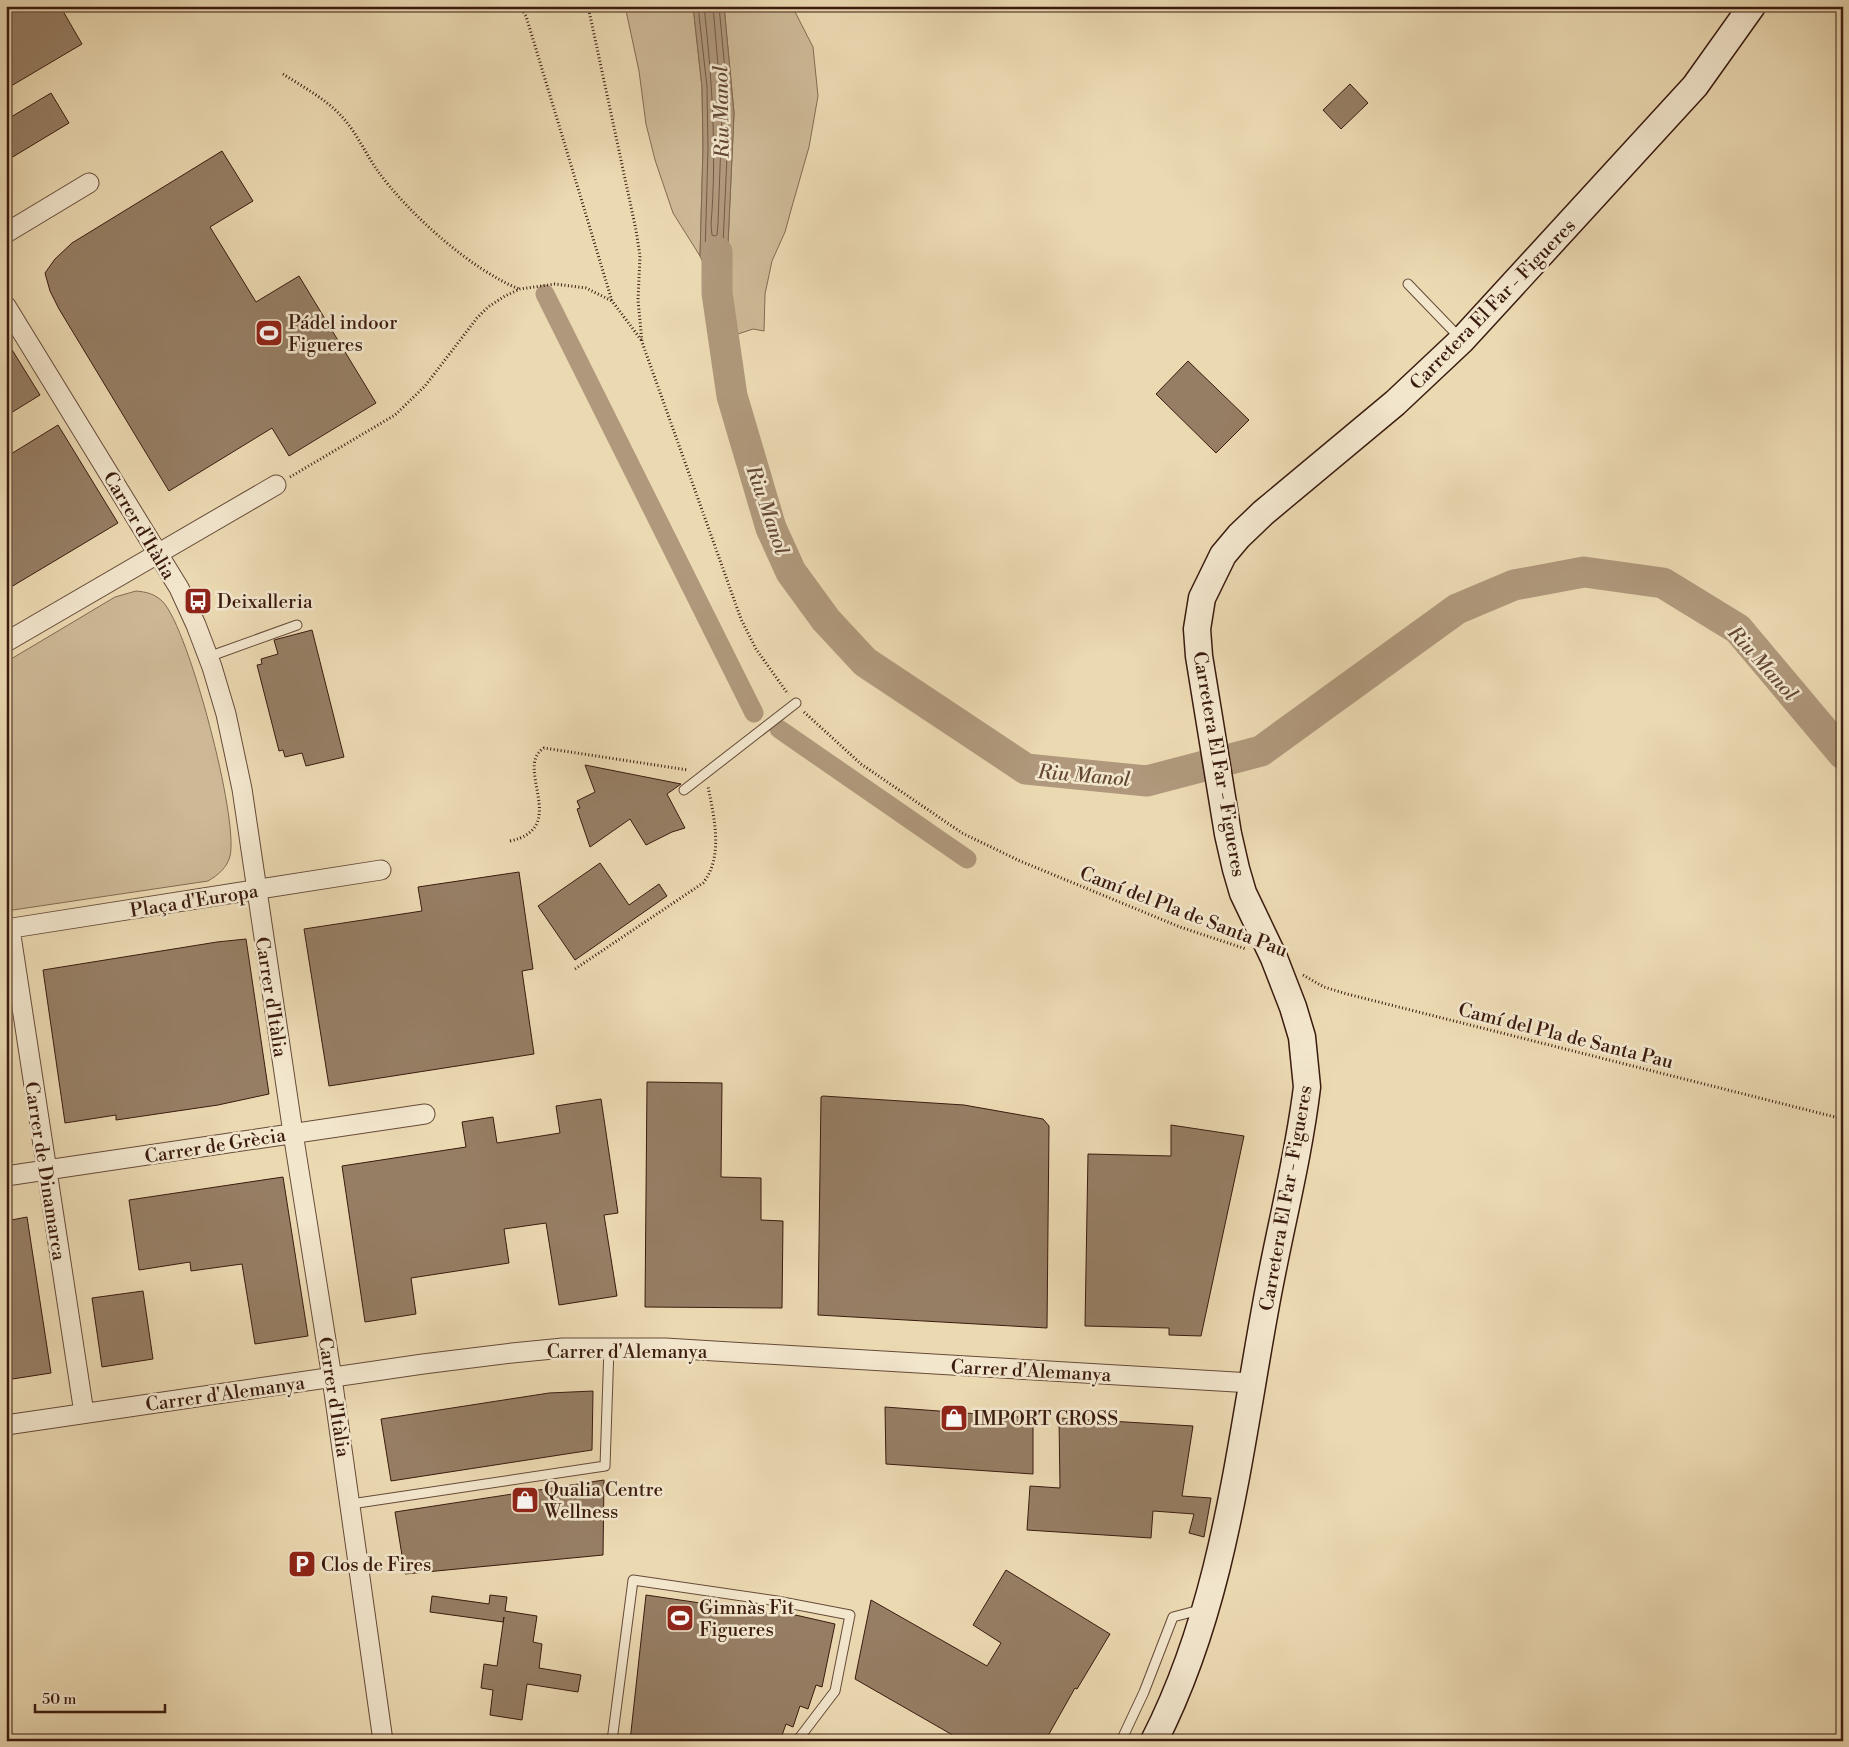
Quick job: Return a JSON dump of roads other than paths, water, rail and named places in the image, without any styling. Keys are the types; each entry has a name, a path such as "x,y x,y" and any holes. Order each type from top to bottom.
{"street":[{"name":"Carretera El Far - Figueres","path":"1154,1741 1185,1671 1205,1615 1224,1544 1307,1087 1302,1037 1274,958 1243,893 1228,834 1200,663 1197,629 1202,598 1223,555 1263,513 1396,403 1462,340 1695,86 1752,6"},
{"path":"6,233 89,183"},
{"name":"Carrer d'Itàlia","path":"6,306 178,588 208,657 231,734 247,819 256,891 332,1378 383,1741"},
{"path":"6,642 276,485"},
{"name":"Plaça d'Europa","path":"8,929 381,870"},
{"name":"Carrer de Dinamarca","path":"8,929 84,1413"},
{"name":"Carrer de Grècia","path":"6,1176 425,1114"},
{"name":"Carrer d'Alemanya","path":"6,1425 512,1352 609,1348 665,1348 1252,1383"}],"lane":[{"path":"1408,284 1462,340"},
{"path":"208,657 297,625"},
{"path":"684,790 796,703"},
{"path":"351,1504 605,1466 609,1348"},
{"path":"612,1741 634,1580 777,1601 850,1615 835,1691 797,1741"},
{"path":"1120,1741 1144,1692 1174,1617 1192,1612 1205,1615"}],"water":[{"path":"693,6 724,6 734,113 727,266 735,335 700,256 703,148 702,87"}],"waterway":[{"name":"Riu Manol","path":"717,252 717,293 732,396 771,528 791,572 826,620 865,662 1026,769 1147,781 1261,751 1457,609 1514,585 1584,572 1663,583 1738,629 1843,754"},
{"path":"545,294 754,713"},
{"path":"779,729 967,859"}],"place":[{"name":"Pádel indoor Figueres","path":"269,333"},
{"name":"Deixalleria","path":"198,601"},
{"name":"IMPORT CROSS","path":"954,1418"},
{"name":"Qualia Centre Wellness","path":"525,1500"},
{"name":"Clos de Fires","path":"302,1564"},
{"name":"Gimnàs Fit Figueres","path":"680,1618"}]}
